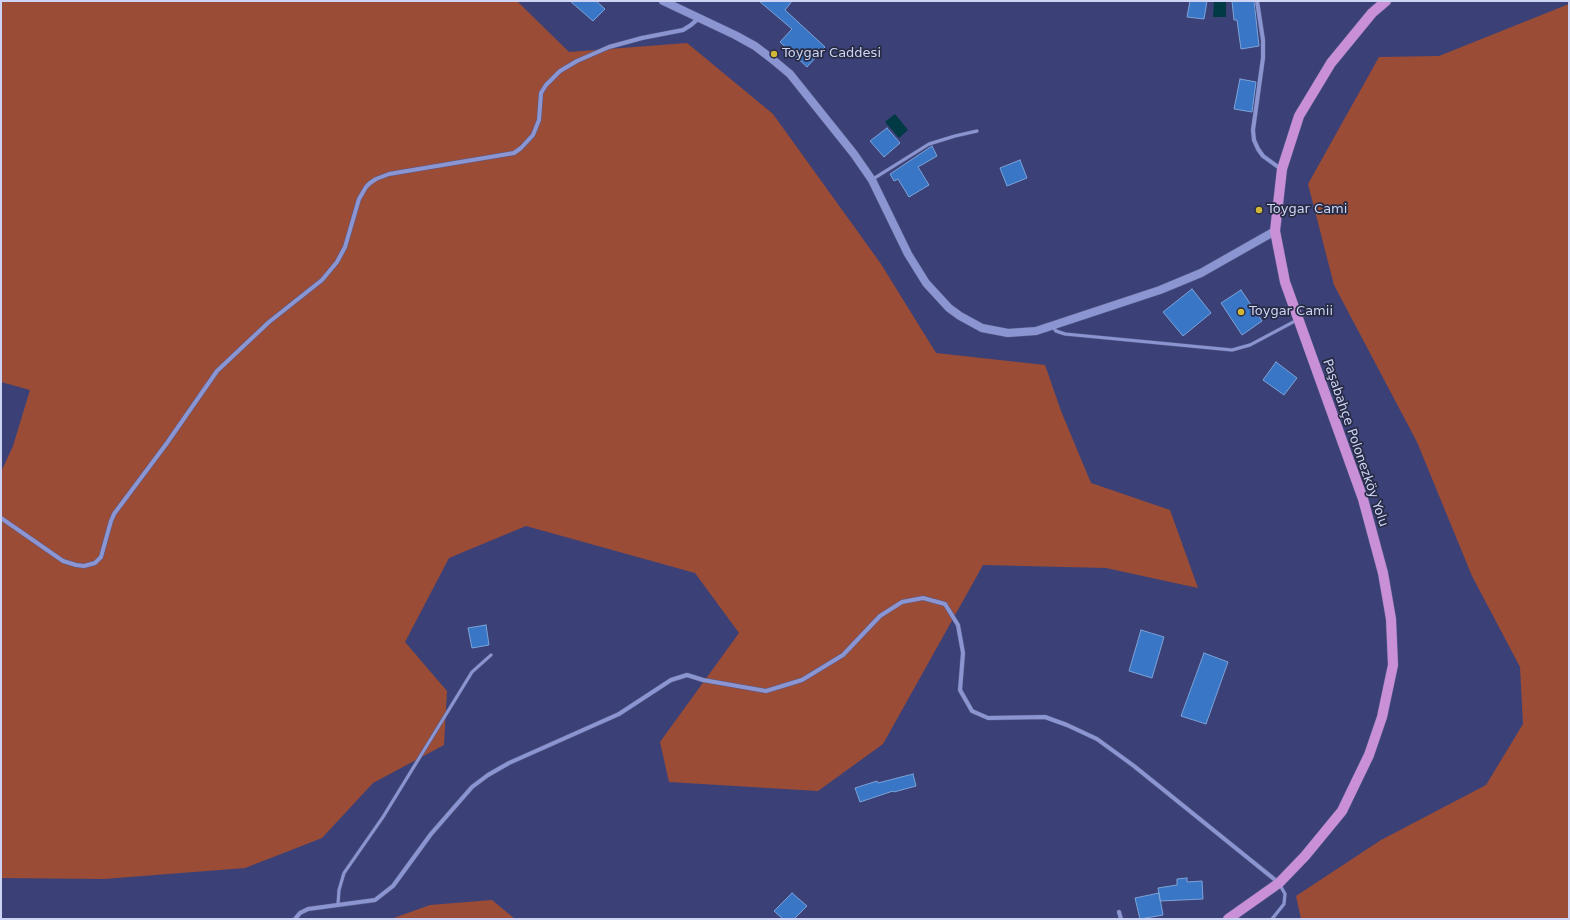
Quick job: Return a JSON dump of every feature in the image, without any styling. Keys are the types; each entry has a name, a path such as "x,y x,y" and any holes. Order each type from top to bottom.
{"main road":[{"path":"663,1 755,46 790,74 849,148 872,180 916,268 926,283 949,308 982,328 997,332 1022,333 1052,326 1179,283 1201,273 1275,231"},
{"name":"Paşabahçe Polonezköy Yolu","path":"1228,919 1280,883 1305,856 1342,811 1369,755 1382,717 1393,665 1391,619 1383,573 1363,499 1286,282 1275,231 1282,170 1299,116 1331,63 1372,13 1386,1"}],"street":[{"path":"1257,1 1263,40 1263,58 1253,130 1254,140 1263,156 1282,170"},
{"path":"1,518 63,561 84,566 95,563 99,560 103,552 114,514 167,443 217,372 269,322 322,280 337,262 345,247 359,199 370,183 389,174 514,153 533,135 539,120 541,93 546,85 560,71 577,61 609,47 642,38 683,30 691,26 699,18"},
{"path":"295,919 300,913 308,909 375,900 393,886 431,834 472,787 488,775 509,763 619,714 671,680 687,675 703,680 766,691 802,680 843,655 880,616 902,602 923,598 945,604 958,625 964,653 960,690 972,711 988,718 1045,717 1098,739 1280,883"},
{"path":"1119,912 1121,919"}],"lane":[{"path":"872,180 929,144 977,131"},
{"path":"1052,326 1056,331 1065,334 1232,350 1250,345 1299,319"},
{"path":"338,904 339,890 344,873 383,817 472,672 491,655"},
{"path":"1272,919 1284,904 1285,894 1280,883"}],"shaded area":[{"path":"1,1 517,1 569,52 687,43 773,114 881,264 936,353 1045,365 1061,411 1091,483 1170,510 1198,588 1106,568 983,565 883,744 818,791 669,782 660,742 739,633 695,573 526,526 449,558 405,642 447,691 444,745 373,783 322,838 245,868 104,879 1,878 1,472 13,446 30,390 1,382"},
{"path":"1569,4 1569,919 1301,919 1296,896 1381,840 1486,785 1523,724 1520,667 1472,576 1417,442 1334,285 1308,184 1379,57 1439,56"},
{"path":"492,900 515,919 391,919 430,905"}],"water":[{"path":"1214,1 1226,1 1226,17 1213,17"},
{"path":"895,114 908,130 899,138 885,122"}],"building":[{"path":"570,1 596,1 605,9 593,21"},
{"path":"759,1 792,1 785,10 825,47 807,67 780,42 792,29"},
{"path":"1190,1 1207,1 1204,19 1187,17"},
{"path":"1232,1 1254,1 1259,46 1241,49 1237,20 1234,20"},
{"path":"1240,79 1256,82 1252,112 1234,109"},
{"path":"887,128 900,143 884,157 870,141"},
{"path":"932,146 937,156 918,167 929,185 909,197 898,179 894,181 890,174"},
{"path":"1020,160 1027,178 1007,186 1000,168"},
{"path":"1192,289 1211,313 1183,336 1163,312"},
{"name":"Toygar Camii","path":"1241,290 1262,321 1242,335 1221,303"},
{"path":"1276,362 1297,378 1284,395 1263,380"},
{"path":"486,625 489,645 472,648 468,628"},
{"path":"1141,630 1164,637 1152,678 1129,671"},
{"path":"1204,653 1228,662 1206,724 1181,716"},
{"path":"913,774 916,786 893,791 860,802 855,788 877,781 878,783"},
{"path":"1187,878 1187,882 1202,881 1203,899 1160,901 1158,888 1177,885 1177,879"},
{"path":"792,893 807,906 794,919 783,919 774,911"},
{"path":"1159,893 1163,915 1140,919 1135,898"}],"place":[{"name":"Toygar Caddesi","path":"774,54"},
{"name":"Toygar Cami","path":"1259,210"},
{"name":"Toygar Camii","path":"1241,312"}]}
